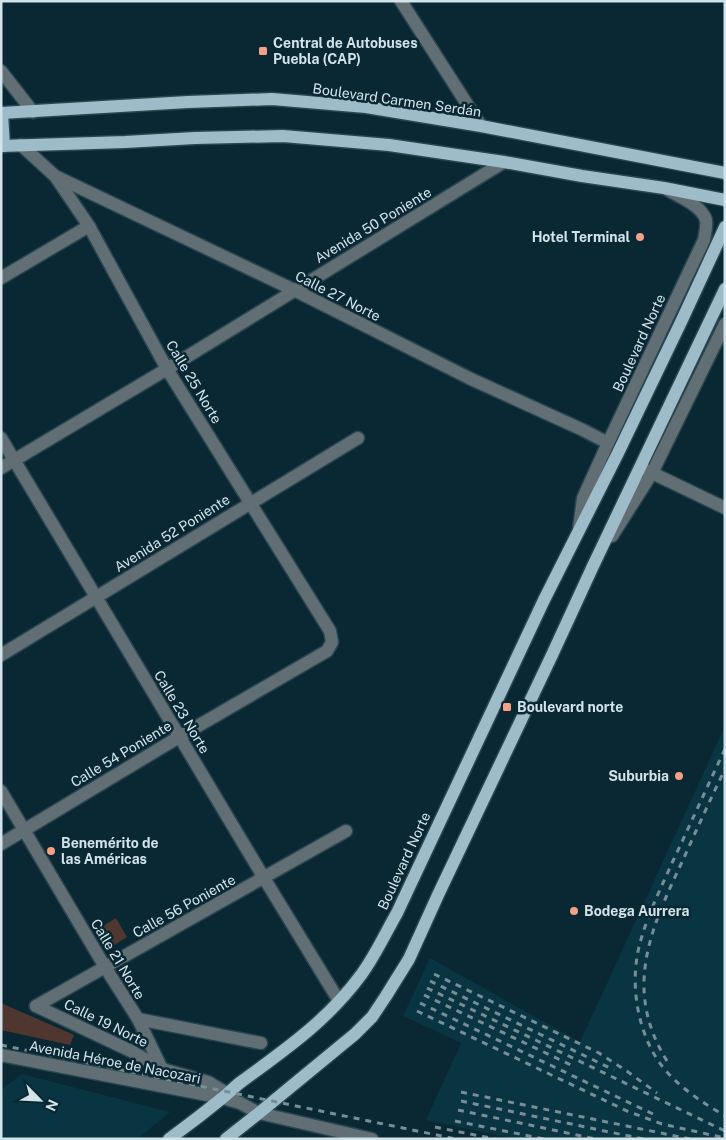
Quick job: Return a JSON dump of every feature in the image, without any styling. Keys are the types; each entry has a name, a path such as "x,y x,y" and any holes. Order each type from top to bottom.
{"main road":[{"name":"Boulevard Carmen Serdán","path":"1,113 272,99 366,108 480,126 721,170"},
{"path":"1,113 3,146 283,136 389,145 664,188 725,200"},
{"name":"Boulevard Norte","path":"170,1139 314,1027 326,1016 360,976 376,952 397,913 544,600 622,444 725,227"},
{"path":"226,1139 355,1034 372,1016 405,966 725,289"}],"street":[{"path":"401,1 480,126"},
{"path":"1,71 33,112"},
{"name":"Calle 25 Norte","path":"21,145 55,176 89,226 167,369 330,632 332,642"},
{"name":"Avenida 50 Poniente","path":"1,468 167,369 504,162"},
{"name":"Calle 27 Norte","path":"55,176 294,290 471,379 608,443"},
{"name":"Boulevard Norte","path":"579,529 583,498 704,240 705,219 698,209 664,188"},
{"path":"1,278 89,226"},
{"path":"593,566 652,473 725,324"},
{"name":"Calle 23 Norte","path":"1,438 339,1001"},
{"name":"Avenida 52 Poniente","path":"1,655 358,438"},
{"path":"640,467 725,508"},
{"name":"Calle 54 Poniente","path":"1,844 327,650 332,642"},
{"name":"Calle 21 Norte","path":"1,791 105,967 138,1019 162,1069"},
{"name":"Calle 56 Poniente","path":"36,1006 346,831"},
{"name":"Calle 19 Norte","path":"36,1006 131,1050 162,1069"},
{"path":"138,1019 261,1043"},
{"name":"Avenida Héroe de Nacozari","path":"1,1055 225,1096"},
{"path":"162,1069 208,1082 225,1096 259,1113 372,1139"}],"shaded area":[{"path":"725,726 725,1139 516,1139 426,1120 461,1043 403,1016 430,958 580,1042"},
{"path":"116,918 127,937 108,949 96,930"},
{"path":"1,1003 74,1035 70,1045 1,1030"},
{"path":"22,1074 170,1112 137,1139 1,1139 1,1090"}],"railway":[{"path":"725,749 649,915 639,947 635,979 636,996 643,1030 657,1059 667,1072 687,1091 725,1116"},
{"path":"667,1061 654,1035 646,1010 644,985 646,960 652,936 670,887 725,769"},
{"path":"434,974 599,1053 657,1093"},
{"path":"430,981 614,1070"},
{"path":"427,988 725,1131"},
{"path":"424,995 571,1065"},
{"path":"420,1003 655,1115"},
{"path":"417,1011 627,1111 662,1124 725,1138"},
{"path":"1,1045 456,1139"},
{"path":"461,1092 690,1139"},
{"path":"461,1101 643,1139"},
{"path":"458,1110 596,1139"},
{"path":"455,1121 544,1139"},
{"path":"435,1127 495,1139"}],"place":[{"name":"Central de Autobuses Puebla (CAP)","path":"263,51"},
{"name":"Hotel Terminal","path":"640,237"},
{"name":"Boulevard norte","path":"507,707"},
{"name":"Suburbia","path":"679,776"},
{"name":"Benemérito de las Américas","path":"51,851"},
{"name":"Bodega Aurrera","path":"574,911"}]}
